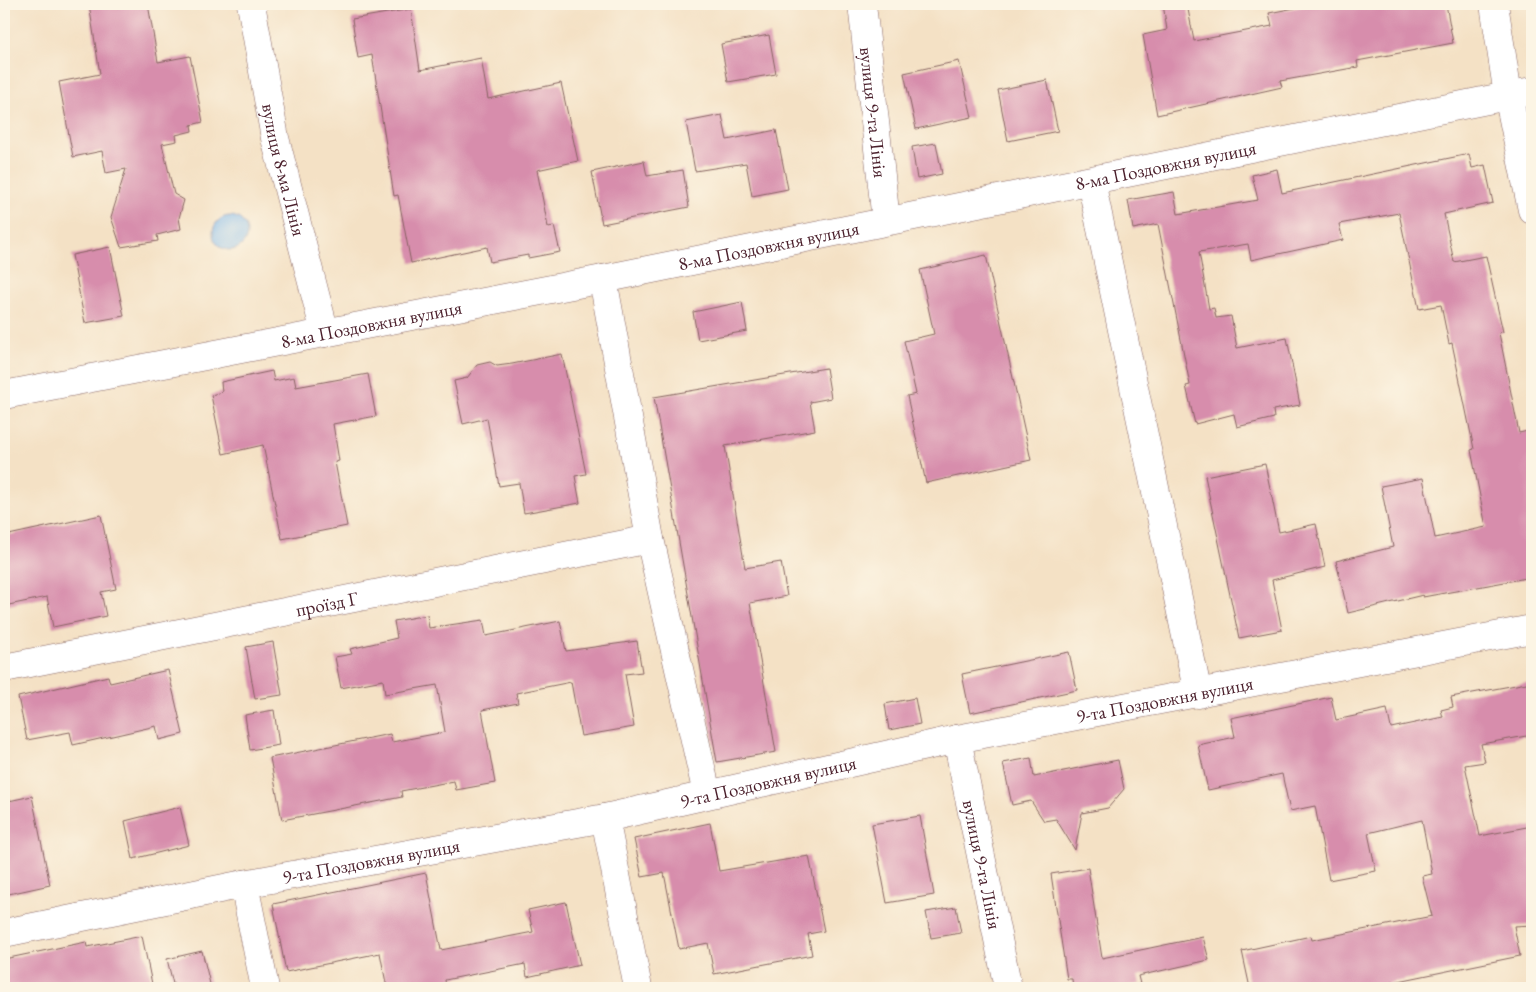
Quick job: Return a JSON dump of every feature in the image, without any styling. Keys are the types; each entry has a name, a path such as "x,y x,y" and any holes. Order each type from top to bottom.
{"street":[{"name":"вулиця 8-ма Лінія","path":"251,4 275,138 325,333"},
{"name":"вулиця 9-та Лінія","path":"862,4 886,221"},
{"path":"1494,4 1520,93 1532,210"},
{"name":"8-ма Поздовжня вулиця","path":"4,395 603,279 1520,93"},
{"path":"1091,181 1198,694"},
{"path":"603,279 650,539 707,794"},
{"name":"проїзд Г","path":"4,668 650,539"},
{"name":"9-та Поздовжня вулиця","path":"4,933 244,884 605,818 957,739 1532,629"},
{"name":"вулиця 9-та Лінія","path":"957,739 1008,988"},
{"path":"605,818 638,988"},
{"path":"244,884 265,988"}],"water":[{"path":"230,216 242,221 247,233 242,245 230,250 218,245 213,233 218,221"}],"building":[{"path":"89,4 148,4 158,62 190,56 203,122 191,125 192,131 176,135 177,141 162,144 174,194 184,200 179,218 181,229 157,235 158,241 121,247 111,217 126,169 106,173 102,151 73,157 59,82 100,74"},
{"path":"1163,4 1187,4 1194,41 1272,26 1269,13 1315,4 1446,4 1453,43 1357,61 1358,67 1280,81 1282,87 1157,115 1143,35 1167,30"},
{"path":"411,9 420,70 481,58 488,99 561,83 578,161 537,170 548,227 554,226 560,252 528,258 528,255 490,262 487,247 411,263 398,195 394,196 372,55 358,58 352,19"},
{"path":"769,35 776,74 728,82 721,44"},
{"path":"959,61 972,117 916,129 904,73"},
{"path":"1047,80 1058,131 1008,141 998,90"},
{"path":"722,115 727,140 776,130 788,189 752,196 746,163 695,171 686,122"},
{"path":"936,143 942,174 917,179 912,147"},
{"path":"1469,154 1472,168 1485,165 1493,203 1444,214 1454,262 1486,256 1503,332 1499,333 1519,433 1532,430 1532,577 1423,597 1423,595 1348,613 1336,561 1393,547 1381,486 1423,478 1435,538 1486,527 1471,450 1474,449 1452,343 1449,344 1441,305 1419,309 1399,213 1339,224 1343,240 1251,260 1248,244 1199,252 1209,309 1214,308 1216,318 1231,316 1237,348 1287,338 1300,405 1273,410 1274,418 1237,427 1234,414 1195,424 1186,386 1190,385 1158,224 1133,229 1128,200 1174,192 1178,214 1258,200 1252,175 1277,169 1282,193"},
{"path":"644,161 647,176 683,170 689,207 602,224 592,172"},
{"path":"110,247 124,316 85,323 72,255"},
{"path":"986,255 1031,460 926,483 907,396 916,394 904,341 934,334 920,270"},
{"path":"742,302 747,331 698,340 693,312"},
{"path":"562,354 586,474 575,476 580,503 524,513 519,483 499,486 487,418 463,424 454,381 467,378 477,365 490,362 497,366"},
{"path":"826,368 831,398 810,402 815,430 725,446 745,568 781,562 787,596 750,603 776,752 717,762 654,397"},
{"path":"272,371 274,381 294,377 296,387 368,374 376,416 333,424 339,461 335,462 347,526 282,539 263,445 223,454 211,395 222,392 221,382"},
{"path":"1265,464 1279,532 1316,524 1325,567 1272,580 1282,630 1239,638 1205,476"},
{"path":"101,515 116,589 101,592 106,616 53,627 47,597 4,606 4,536"},
{"path":"427,615 429,628 483,620 486,636 560,621 566,651 637,641 642,672 625,674 634,727 581,736 571,682 516,693 518,703 482,710 495,783 456,790 454,781 401,791 402,797 282,820 270,758 390,734 392,742 445,732 437,685 385,694 383,680 341,688 335,657 352,654 350,649 397,638 394,621"},
{"path":"273,642 282,695 255,699 246,647"},
{"path":"1069,652 1077,690 970,713 962,674"},
{"path":"168,670 183,734 159,740 156,726 73,745 70,732 27,740 18,697 108,676 110,683"},
{"path":"1532,682 1532,735 1481,744 1485,762 1465,765 1480,836 1532,826 1532,925 1514,926 1520,956 1389,983 1390,988 1250,988 1242,951 1311,936 1312,940 1432,916 1422,876 1432,874 1422,820 1368,833 1376,871 1329,880 1315,806 1290,811 1282,774 1208,790 1198,745 1235,737 1231,718 1331,697 1336,720 1387,709 1391,728 1443,717 1441,710 1453,707 1451,697"},
{"path":"915,698 920,724 889,730 885,704"},
{"path":"274,710 279,745 250,750 245,715"},
{"path":"1031,758 1034,777 1118,760 1124,789 1108,808 1082,813 1075,850 1056,819 1044,821 1031,801 1012,805 1003,763"},
{"path":"32,796 50,885 4,895 4,802"},
{"path":"180,807 189,845 133,859 125,821"},
{"path":"920,816 934,895 887,903 872,824"},
{"path":"710,823 719,871 809,856 824,931 808,934 812,955 714,974 708,943 679,949 664,873 642,877 634,839"},
{"path":"1088,868 1102,958 1203,937 1209,960 1138,976 1140,984 1113,988 1073,988 1072,979 1067,979 1051,874"},
{"path":"426,873 441,950 533,932 528,910 566,902 580,965 527,977 525,964 445,980 446,988 387,988 380,953 286,972 273,904"},
{"path":"956,907 961,933 931,938 926,912"},
{"path":"142,936 152,984 133,988 4,988 4,959 86,942 87,947"},
{"path":"202,951 211,988 174,988 167,959"}]}
